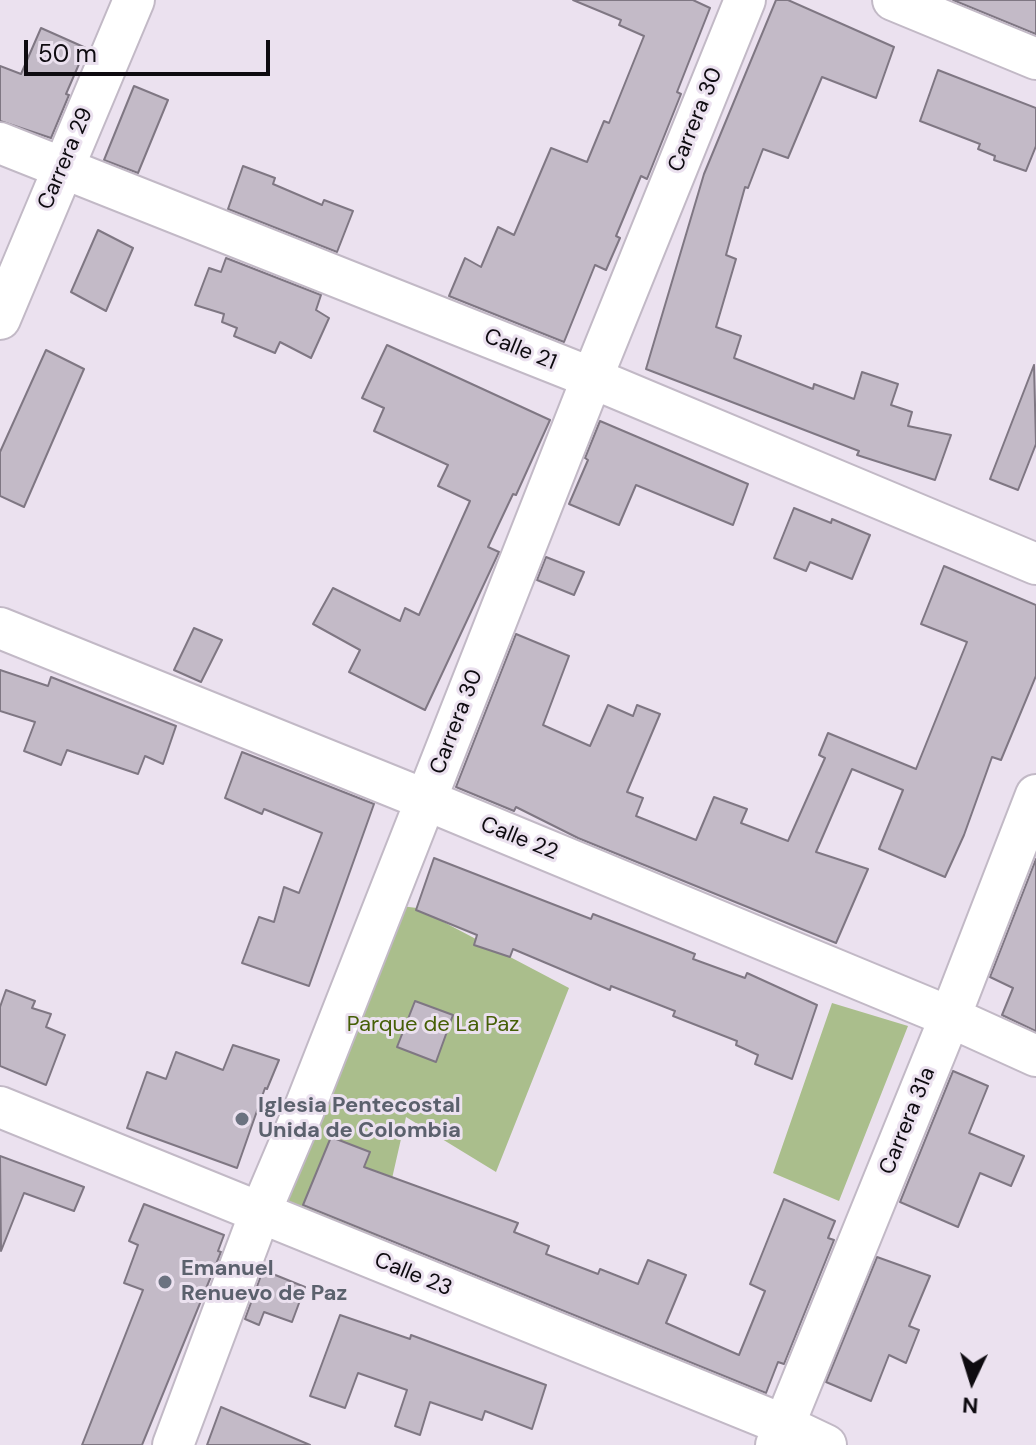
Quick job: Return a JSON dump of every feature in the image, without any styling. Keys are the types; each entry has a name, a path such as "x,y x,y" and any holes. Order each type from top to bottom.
{"street":[{"name":"Carrera 29","path":"0,319 134,0"},
{"name":"Carrera 30","path":"173,1445 260,1213 303,1112 592,378 745,0"},
{"path":"893,0 1036,59"},
{"name":"Calle 21","path":"0,143 592,378 1036,564"},
{"name":"Calle 22","path":"0,628 426,800 950,1017 1036,1056"},
{"name":"Carrera 31a","path":"780,1435 950,1017 1036,795"},
{"name":"Calle 23","path":"0,1107 260,1213 780,1435 826,1445"}],"green space":[{"name":"Parque de La Paz","path":"377,903 417,908 569,988 496,1172 406,1117 378,1240 289,1202 268,1179"},
{"path":"832,1003 908,1026 839,1201 773,1173"}],"building":[{"path":"573,0 693,0 710,8 677,92 681,94 647,179 641,176 616,236 620,238 606,270 595,265 564,342 449,296 465,258 481,267 498,227 514,235 551,148 587,162 604,121 609,123 644,36 619,25 621,20"},
{"path":"776,0 788,0 894,47 876,98 822,77 788,158 763,149 748,188 745,187 726,255 736,259 716,327 741,336 734,358 813,389 814,384 854,399 862,372 898,384 891,405 912,412 908,426 951,435 935,480 857,455 859,451 646,369 704,174"},
{"path":"953,0 1036,0 1036,34"},
{"path":"41,28 86,48 51,138 0,121 0,66 21,74"},
{"path":"938,70 1036,108 1036,146 1026,171 994,160 995,156 978,149 980,144 920,121"},
{"path":"134,86 168,100 138,173 104,160"},
{"path":"243,166 275,178 273,184 322,205 324,200 353,211 337,252 228,209"},
{"path":"98,230 133,248 106,311 71,292"},
{"path":"226,258 321,295 316,310 329,318 311,358 280,342 275,353 234,336 237,328 222,322 224,314 195,305 209,268 221,272"},
{"path":"387,345 550,420 488,547 499,552 425,710 349,672 360,650 313,624 333,588 400,621 405,608 419,615 470,501 438,486 448,465 374,431 384,408 362,398"},
{"path":"46,350 84,369 24,507 0,496 0,452"},
{"path":"1034,365 1036,444 1018,490 990,479"},
{"path":"600,421 748,484 733,525 636,485 619,525 569,504 588,460 585,458"},
{"path":"794,508 870,535 852,579 810,562 806,571 774,558"},
{"path":"546,557 584,572 574,595 537,580"},
{"path":"944,566 1036,605 1036,676 1001,760 992,757 945,877 879,849 903,790 852,769 816,852 868,869 836,943 578,838 516,807 514,811 456,787 516,634 569,656 543,725 590,746 608,705 633,716 637,705 660,714 627,792 643,798 636,816 696,840 714,797 747,809 741,823 788,841 825,758 819,755 828,733 916,769 967,642 921,624"},
{"path":"194,628 222,640 201,682 174,670"},
{"path":"0,670 48,686 51,677 176,726 163,764 145,756 138,774 67,750 61,765 24,751 35,722 0,711"},
{"path":"242,752 374,804 309,986 242,963 259,917 274,922 284,887 299,893 322,833 264,809 262,814 225,798"},
{"path":"434,858 591,919 593,914 670,944 695,954 693,959 745,978 747,973 817,1005 792,1079 755,1064 758,1055 736,1045 737,1041 673,1016 675,1011 611,986 610,990 513,949 510,957 474,945 477,935 416,910"},
{"path":"1036,859 1036,1031 1002,1015 1013,988 990,977"},
{"path":"6,990 35,1001 32,1008 51,1014 46,1027 65,1035 46,1085 0,1066 0,1007"},
{"path":"415,1001 453,1015 436,1062 397,1047"},
{"path":"233,1045 279,1060 265,1088 237,1168 127,1128 147,1072 166,1079 176,1052 223,1070"},
{"path":"953,1071 988,1086 969,1133 1024,1156 1011,1186 980,1173 958,1227 900,1202"},
{"path":"331,1137 370,1152 364,1167 518,1223 514,1232 549,1246 546,1254 598,1274 600,1269 638,1284 648,1260 686,1275 666,1323 739,1355 765,1291 750,1284 784,1199 835,1221 828,1238 834,1240 784,1364 778,1362 766,1393 303,1205"},
{"path":"0,1156 84,1187 74,1211 24,1193 1,1251"},
{"path":"144,1204 224,1235 218,1251 221,1252 142,1445 82,1445 143,1290 124,1283 138,1245 129,1241"},
{"path":"877,1257 930,1276 909,1326 919,1330 906,1363 889,1355 871,1401 826,1382"},
{"path":"263,1270 305,1287 292,1322 264,1312 259,1325 245,1319"},
{"path":"340,1315 410,1339 411,1335 546,1385 532,1429 485,1411 482,1420 430,1402 420,1435 395,1426 407,1390 358,1373 345,1408 310,1396"},
{"path":"221,1407 310,1445 207,1445"}],"place":[{"name":"Iglesia Pentecostal Unida de Colombia","path":"242,1119"},
{"name":"Emanuel Renuevo de Paz","path":"165,1282"}]}
